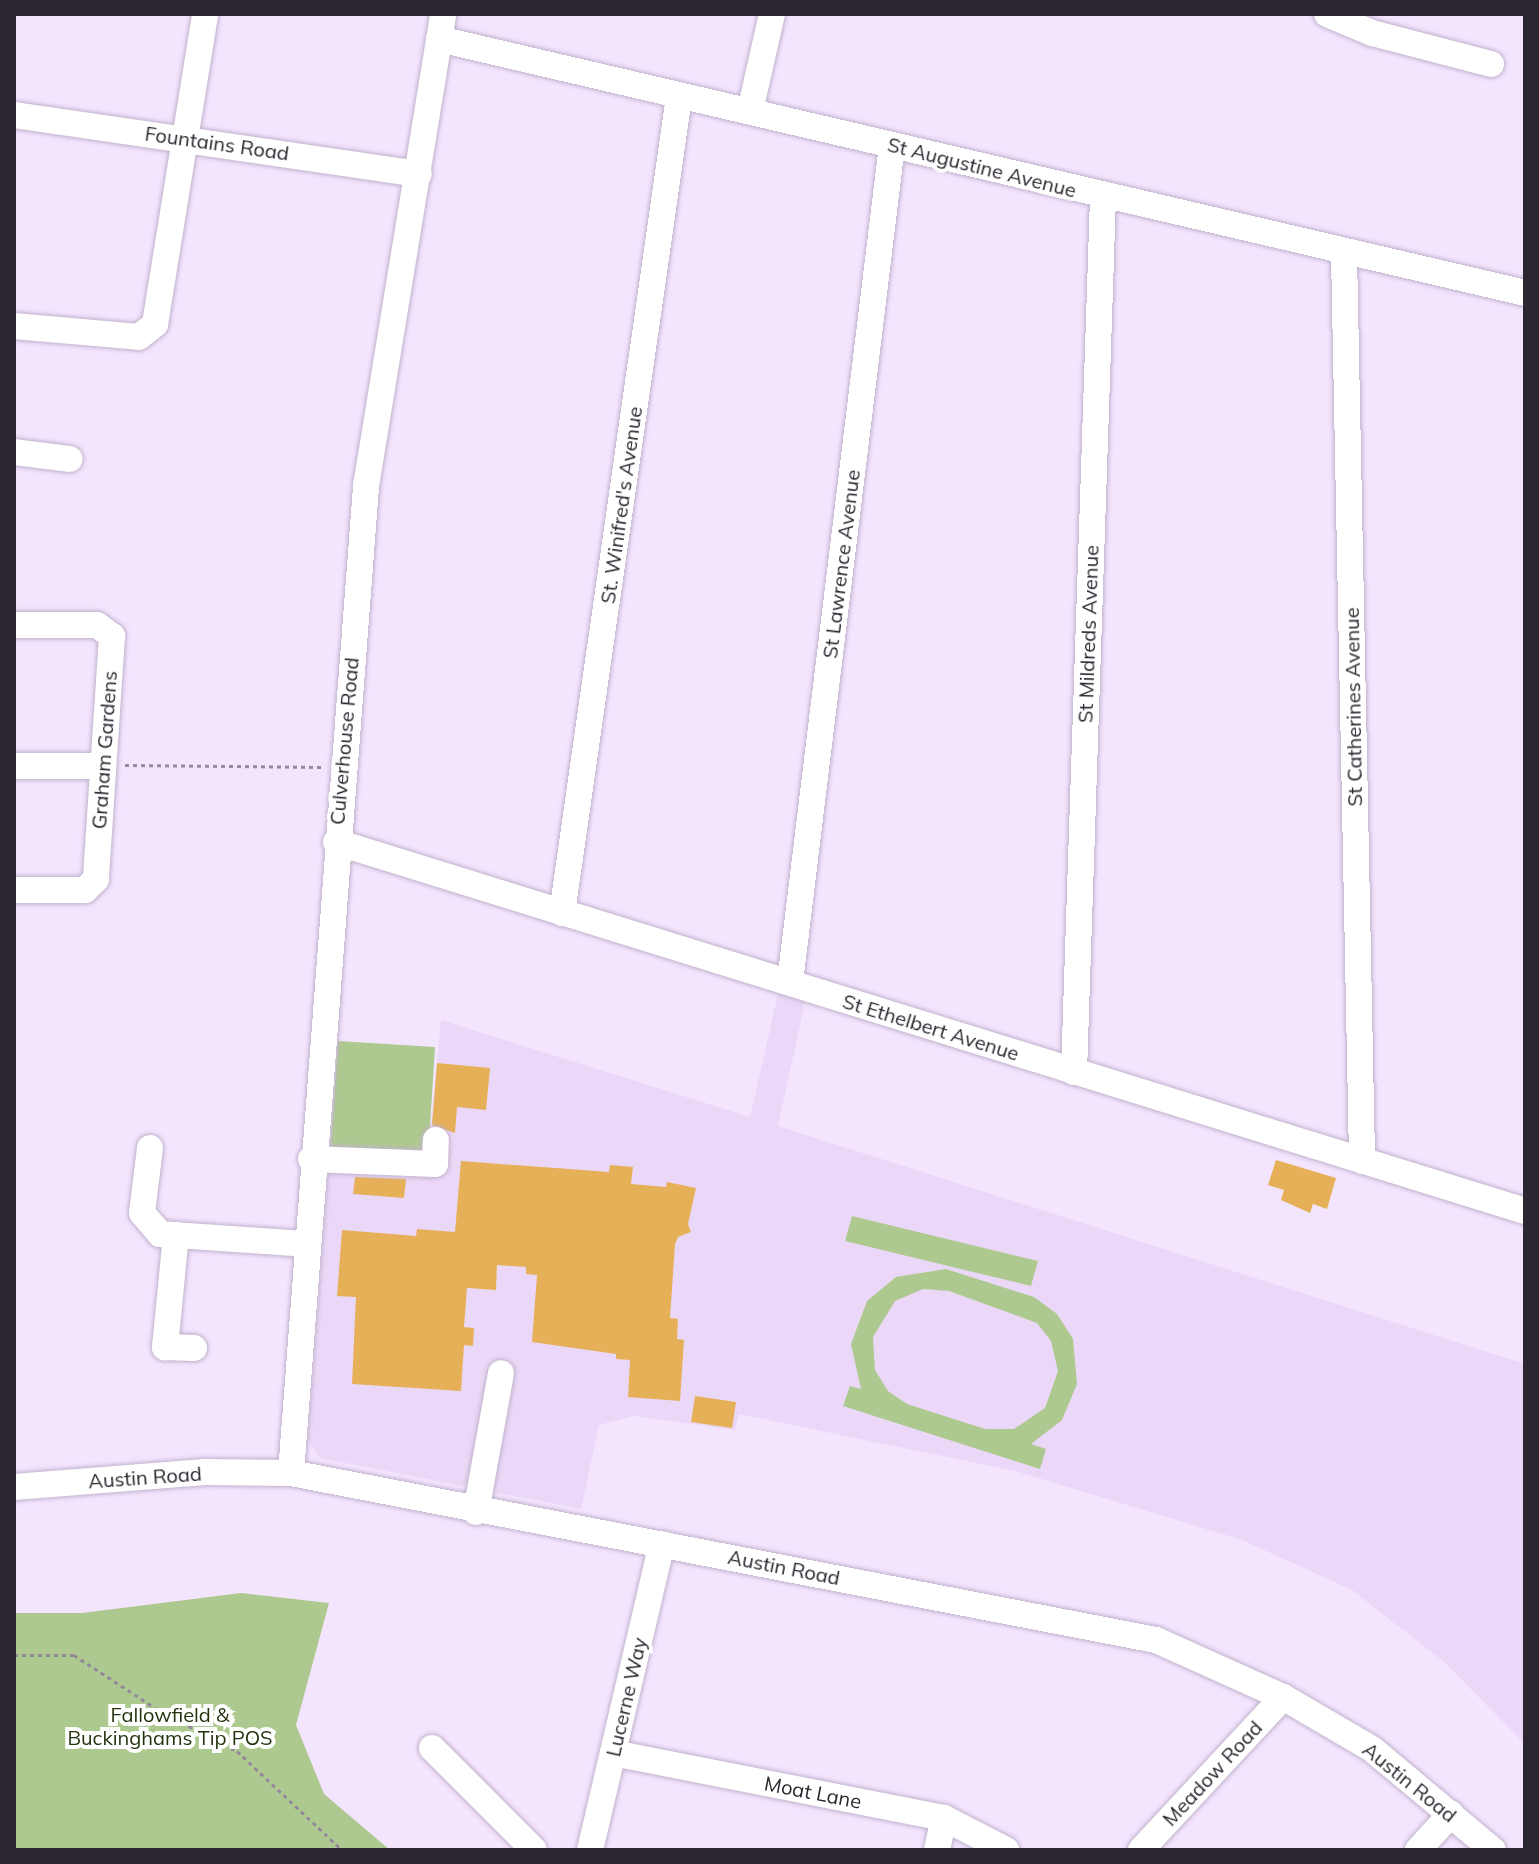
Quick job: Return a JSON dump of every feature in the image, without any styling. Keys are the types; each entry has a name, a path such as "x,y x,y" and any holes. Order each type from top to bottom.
{"street":[{"path":"14,326 139,337 155,324 205,14"},
{"path":"750,111 772,14"},
{"path":"1327,14 1372,33 1491,64"},
{"name":"St Augustine Avenue","path":"441,26 679,97 1525,293"},
{"name":"Culverhouse Road","path":"291,1473 311,1159 366,486 441,26"},
{"name":"St. Winifred's Avenue","path":"562,913 679,97"},
{"name":"Fountains Road","path":"14,115 419,174"},
{"name":"St Lawrence Avenue","path":"790,982 892,145"},
{"name":"St Mildreds Avenue","path":"1074,1072 1103,196"},
{"name":"St Catherines Avenue","path":"1344,253 1362,1161"},
{"path":"14,452 70,459"},
{"name":"Graham Gardens","path":"14,625 97,625 112,636 96,879 85,890 14,890"},
{"path":"14,766 102,766"},
{"name":"St Ethelbert Avenue","path":"336,842 1525,1211"},
{"path":"311,1159 435,1164 436,1140"},
{"path":"150,1148 142,1213 160,1234 307,1244"},
{"path":"176,1235 165,1347 194,1348"},
{"path":"476,1512 501,1373"},
{"name":"Austin Road","path":"14,1487 204,1472 291,1473 476,1512 662,1544 1156,1640 1283,1697 1372,1749 1493,1850"},
{"name":"Lucerne Way","path":"590,1850 662,1544"},
{"name":"Meadow Road","path":"1141,1850 1283,1697"},
{"path":"432,1748 534,1850"},
{"name":"Moat Lane","path":"613,1753 944,1818 1006,1850"},
{"path":"1418,1850 1451,1814"},
{"path":"937,1850 944,1818"}],"path":[{"path":"102,766 341,768"},
{"path":"14,1655 74,1655 160,1711 237,1751 342,1850"}],"shaded area":[{"path":"778,994 805,1002 778,1126 1525,1364 1525,1744 1443,1661 1352,1590 1242,1540 1015,1471 739,1414 735,1430 634,1416 599,1425 581,1509 320,1458 308,1440 330,1150 428,1158 441,1020 750,1117"}],"green space":[{"path":"338,1041 435,1047 428,1158 330,1150"},
{"path":"852,1216 1038,1261 1031,1286 845,1241"},
{"path":"946,1269 1034,1297 1057,1314 1073,1339 1077,1384 1062,1420 1031,1444 1046,1449 1040,1469 843,1406 850,1386 861,1389 851,1344 867,1301 896,1277","holes":["923,1289 949,1291 1037,1323 1051,1341 1058,1371 1045,1408 1014,1429 985,1429 907,1404 888,1391 875,1370 873,1337 895,1301"]},
{"name":"Fallowfield & Buckinghams Tip POS","path":"241,1593 329,1603 296,1725 324,1794 390,1850 14,1850 14,1613 82,1613"}],"building":[{"path":"437,1063 490,1068 486,1110 457,1107 455,1133 432,1125"},
{"path":"1276,1160 1336,1178 1327,1209 1313,1204 1310,1213 1281,1200 1284,1190 1268,1185"},
{"path":"461,1161 609,1172 610,1165 633,1167 631,1184 666,1187 667,1182 696,1188 688,1224 691,1232 678,1237 675,1244 670,1318 678,1319 677,1339 684,1340 680,1401 628,1397 630,1360 616,1359 616,1354 532,1342 537,1275 526,1274 526,1267 497,1265 496,1290 467,1288 464,1327 474,1328 473,1346 464,1345 461,1391 352,1384 356,1297 337,1296 342,1230 416,1236 417,1229 455,1232"},
{"path":"355,1177 406,1179 404,1198 353,1194"},
{"path":"695,1396 736,1402 732,1428 691,1422"}]}
